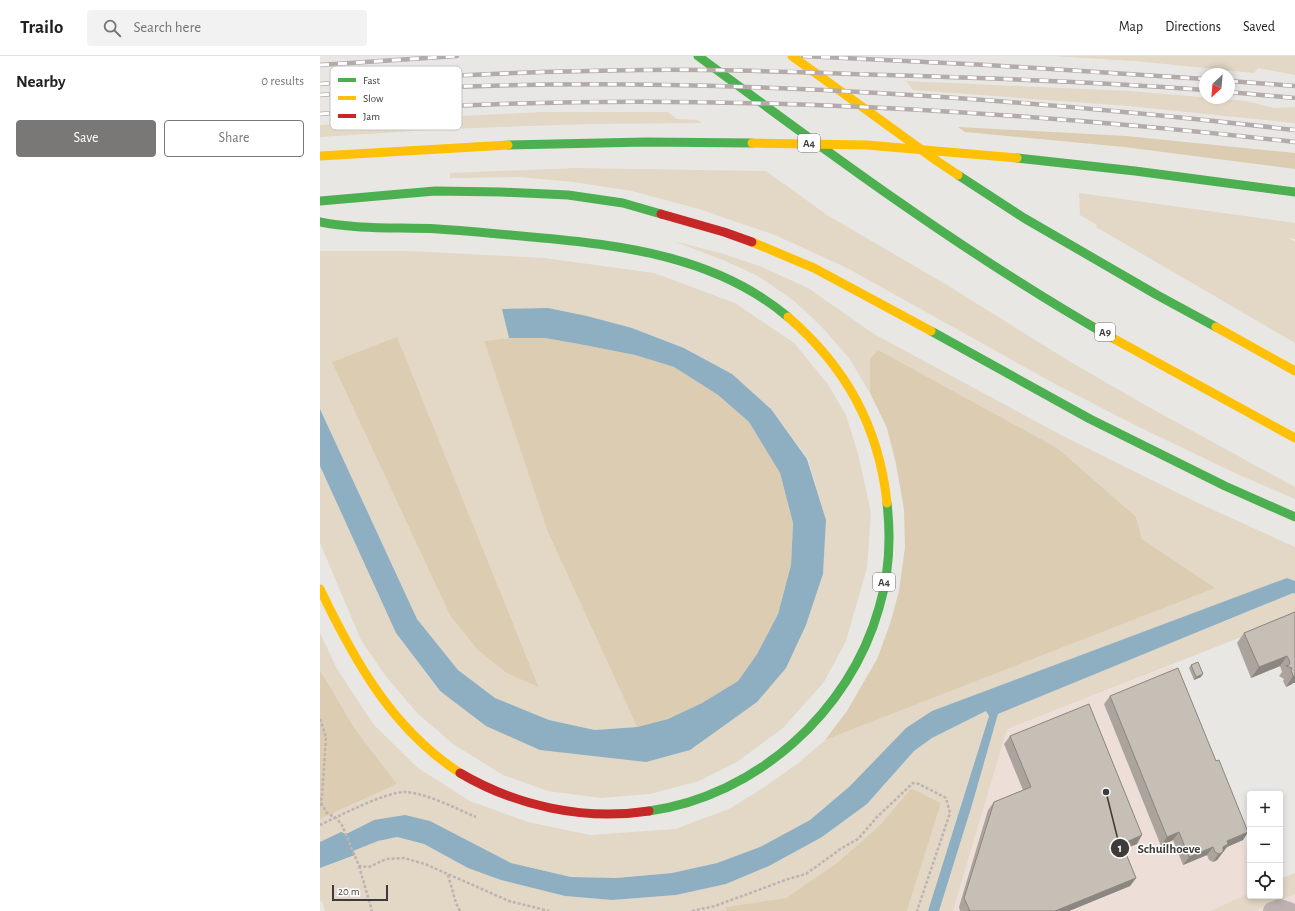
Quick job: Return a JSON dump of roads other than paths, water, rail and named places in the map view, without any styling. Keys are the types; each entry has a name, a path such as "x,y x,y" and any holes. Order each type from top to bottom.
{"highway":[{"name":"A9","path":"698,56 792,127 920,217 1042,295 1167,368 1295,438"},
{"path":"792,56 937,161 1024,218 1157,295 1295,371"},
{"name":"A4","path":"320,156 540,144 653,142 867,144 1058,162 1295,192"},
{"path":"320,201 435,191 568,195 623,203 724,232 771,249 821,272 862,293 1090,419 1225,486 1295,517"},
{"name":"A4","path":"320,222 350,227 435,229 591,242 627,247 659,254 722,276 781,311 826,355 847,384 860,408 875,442 884,478 888,512 889,544 886,575 879,609 868,639 853,671 814,725 790,748 734,784 703,798 672,808 639,813 605,815 571,812 537,805 493,790 474,781 447,764 422,744 398,719 377,693 358,665 341,635 320,589"}],"street":[{"path":"1272,911 1280,908 1289,911"}],"water":[{"path":"548,308 587,316 632,328 684,348 732,374 771,409 807,459 826,520 823,574 806,625 786,668 757,702 690,750 646,762 540,750 486,726 440,691 396,633 320,466 320,409 417,619 458,670 495,698 549,720 595,730 637,727 668,719 702,703 738,681 757,654 778,614 791,565 793,523 780,473 749,422 718,395 674,367 635,355 545,338 509,338 502,309"},
{"path":"1287,578 1295,581 1295,594 1293,593 998,714 972,805 939,911 928,911 989,716 986,711 932,738 914,751 867,804 822,837 769,866 726,884 676,895 612,900 565,896 501,880 468,868 424,844 397,837 378,841 353,851 355,855 320,868 320,842 341,832 346,834 374,820 405,815 430,821 511,863 571,877 616,878 672,873 717,863 760,847 810,820 850,786 906,728 932,711"}],"railway":[{"path":"320,65 457,56"},
{"path":"803,56 987,65 1199,79"},
{"path":"462,75 705,70 1005,79 1199,90"},
{"path":"1235,81 1295,86"},
{"path":"320,84 330,83"},
{"path":"462,87 640,84 884,93 1158,115 1295,130"},
{"path":"1235,93 1295,98"},
{"path":"320,95 330,94"},
{"path":"462,105 564,102 686,102 930,110 1174,129 1295,142"},
{"path":"320,114 330,113"}],"place":[{"name":"Schuilhoeve","path":"1106,792"}]}
